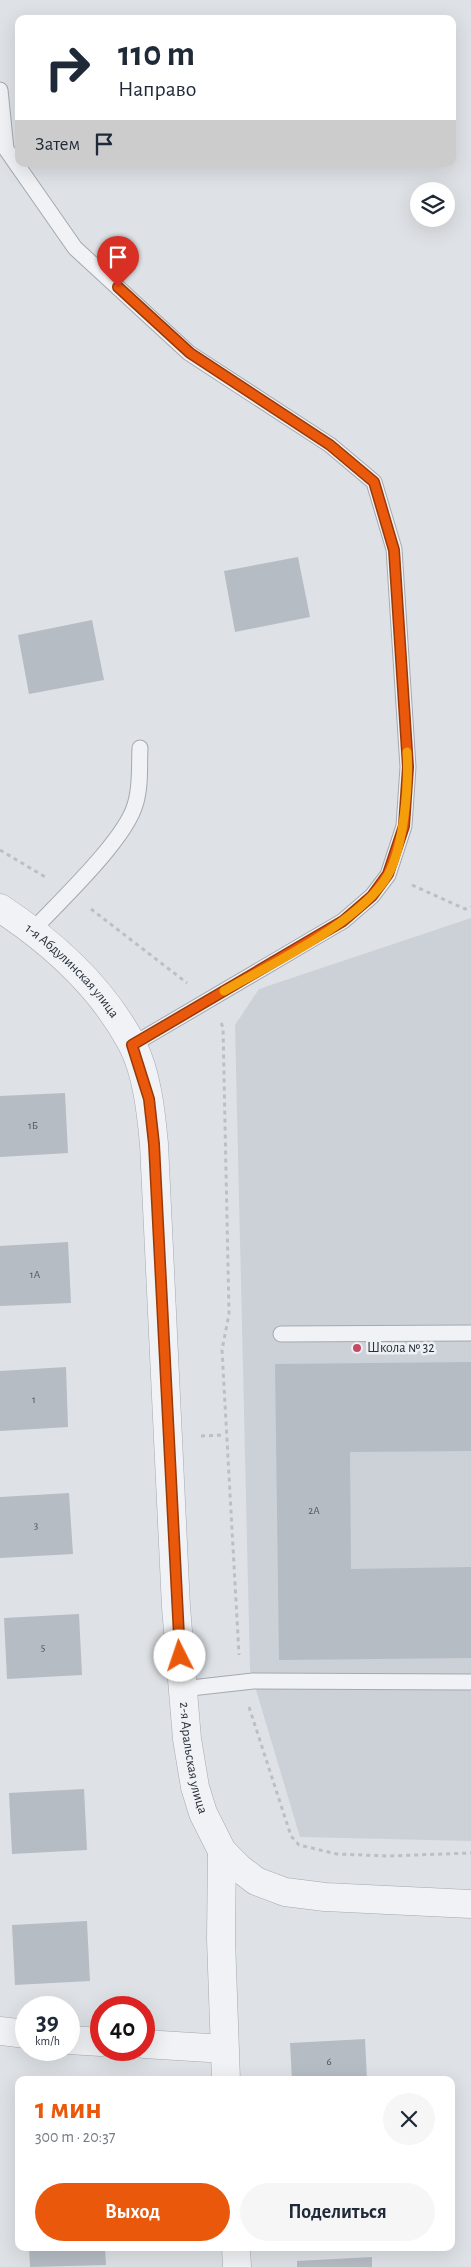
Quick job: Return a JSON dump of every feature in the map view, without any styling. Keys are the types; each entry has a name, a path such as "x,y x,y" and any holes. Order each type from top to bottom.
{"street":[{"name":"1-я Абдулинская улица","path":"0,908 33,930 68,960 105,1002 132,1045"},
{"name":"2-я Аральская улица","path":"132,1045 149,1099 154,1144 176,1607 182,1688 195,1786 203,1813 222,1851 226,2076"},
{"path":"222,1851 256,1881 285,1892 325,1897 471,1904"},
{"path":"0,2031 15,2033"},
{"path":"155,2045 224,2049"},
{"path":"236,2251 237,2267"}],"lane":[{"path":"0,90 6,149 15,162"},
{"path":"19,167 75,248 190,353 330,445 374,482 394,550 408,767 404,826 388,874 372,896 343,921 132,1045"},
{"path":"33,930 121,834 135,806 139,780 140,748"},
{"path":"281,1334 471,1332"},
{"path":"182,1688 253,1681 471,1682"}],"path":[{"path":"0,850 68,892 209,1000 223,1027 229,1314 222,1350 225,1435"},
{"path":"388,874 465,909 471,907"}],"shaded area":[{"name":"Школа № 32","path":"471,918 471,1841 300,1837 250,1670 235,1025 259,989"}],"building":[{"path":"298,557 310,617 235,632 224,571"},
{"path":"92,620 104,680 29,694 18,635"},
{"path":"65,1093 68,1153 0,1157 0,1096"},
{"path":"68,1242 71,1303 0,1306 0,1246"},
{"path":"471,1362 471,1451 350,1452 351,1569 471,1567 471,1658 279,1660 275,1364"},
{"path":"66,1367 68,1427 0,1431 0,1371"},
{"path":"69,1493 73,1554 0,1558 0,1497"},
{"path":"79,1614 82,1675 7,1679 4,1618"},
{"path":"84,1789 87,1850 12,1854 9,1793"},
{"path":"87,1921 90,1981 15,1985 12,1925"},
{"path":"365,2039 367,2076 292,2076 290,2043"},
{"path":"29,2251 105,2251 106,2265 30,2267"},
{"path":"372,2257 372,2267 297,2267 297,2261"}],"slow traffic":[{"path":"224,991 343,921 372,896 388,874 404,826 408,767 407,752"}],"place":[{"name":"Школа № 32","path":"357,1348"}],"route":[{"path":"118,287 190,353 330,445 374,482 394,550 408,767 404,826 388,874 372,896 343,921 132,1045 149,1099 154,1144 176,1607 180,1656"}]}
